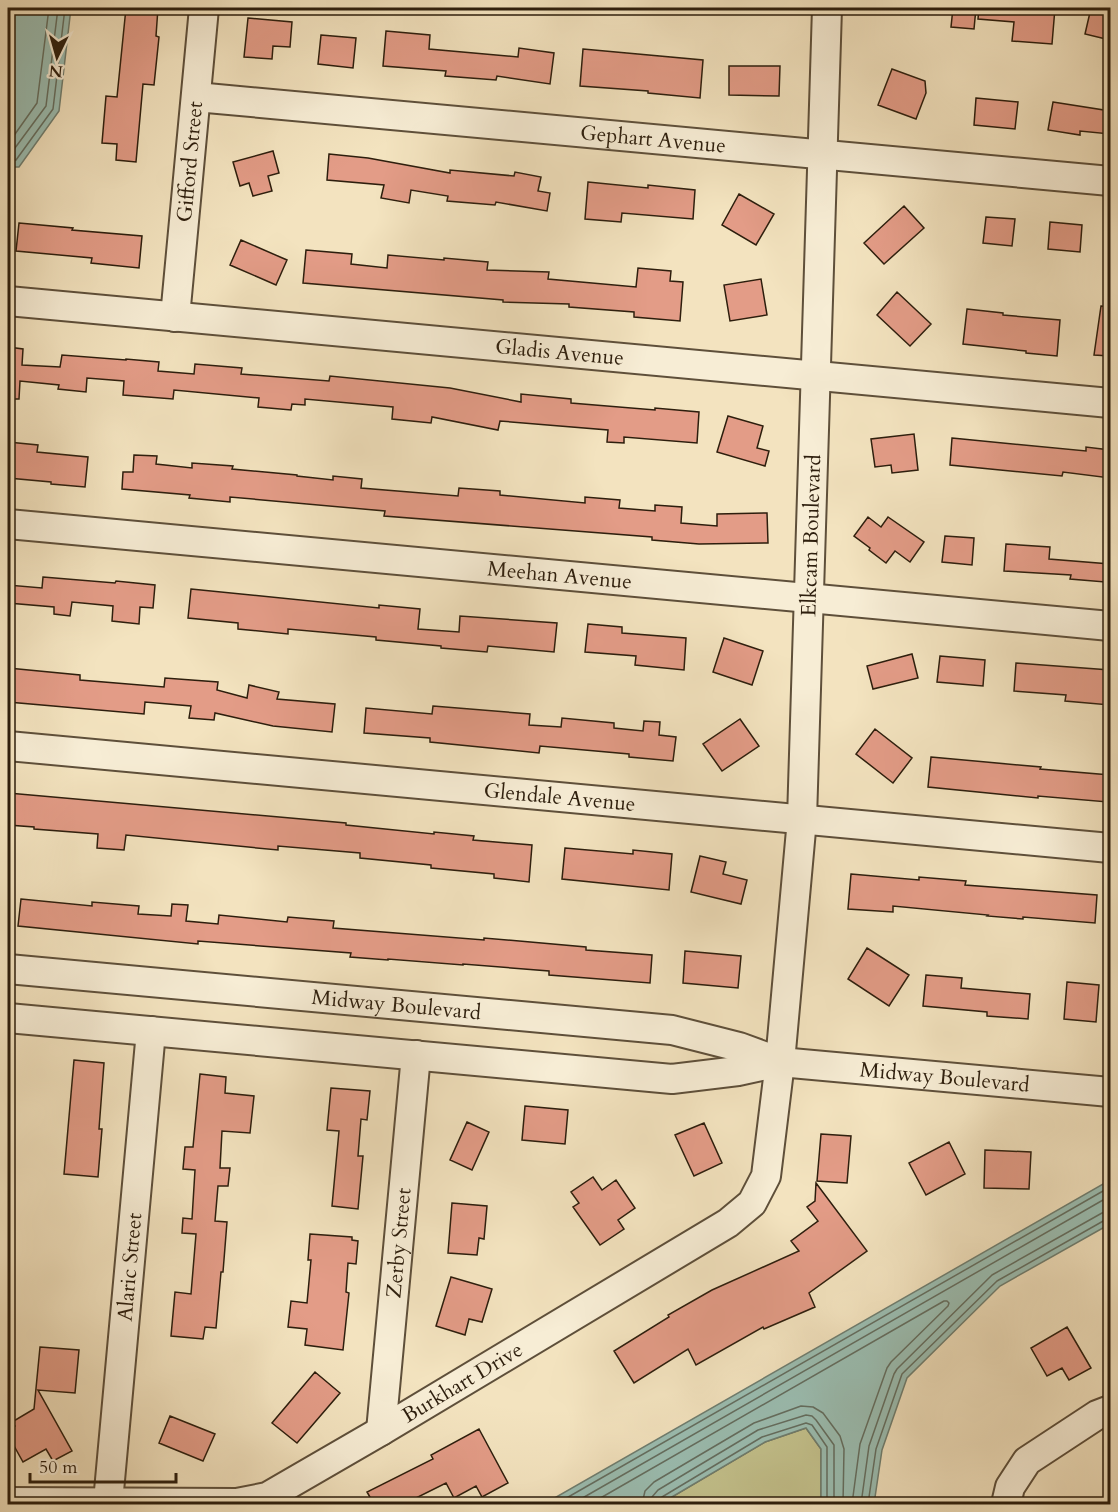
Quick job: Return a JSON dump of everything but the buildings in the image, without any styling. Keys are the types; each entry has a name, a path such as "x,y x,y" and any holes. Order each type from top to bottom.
{"street":[{"name":"Gifford Street","path":"175,317 204,8"},
{"name":"Elkcam Boulevard","path":"780,1062 802,819 827,8"},
{"name":"Gephart Avenue","path":"195,97 1110,181"},
{"name":"Gladis Avenue","path":"8,301 1110,403"},
{"name":"Meehan Avenue","path":"8,524 1110,626"},
{"name":"Glendale Avenue","path":"8,746 1110,848"},
{"name":"Midway Boulevard","path":"8,969 672,1030 739,1047 780,1062 1110,1092"},
{"name":"Midway Boulevard","path":"8,1018 672,1079 738,1071 780,1062"},
{"name":"Alaric Street","path":"108,1502 151,1031"},
{"name":"Zerby Street","path":"381,1431 416,1055"},
{"name":"Burkhart Drive","path":"8,1502 237,1503 267,1497 728,1223 752,1203 766,1176 780,1062"},
{"path":"1006,1504 1010,1487 1027,1461 1096,1416 1110,1410"}],"shaded area":[{"path":"806,1428 821,1449 821,1504 660,1504 765,1442"}],"water":[{"path":"8,8 71,8 59,111 19,167 8,167"},
{"path":"1110,1180 1110,1224 1000,1286 907,1378 882,1450 874,1504 821,1504 821,1449 806,1428 765,1442 660,1504 544,1504"}]}
